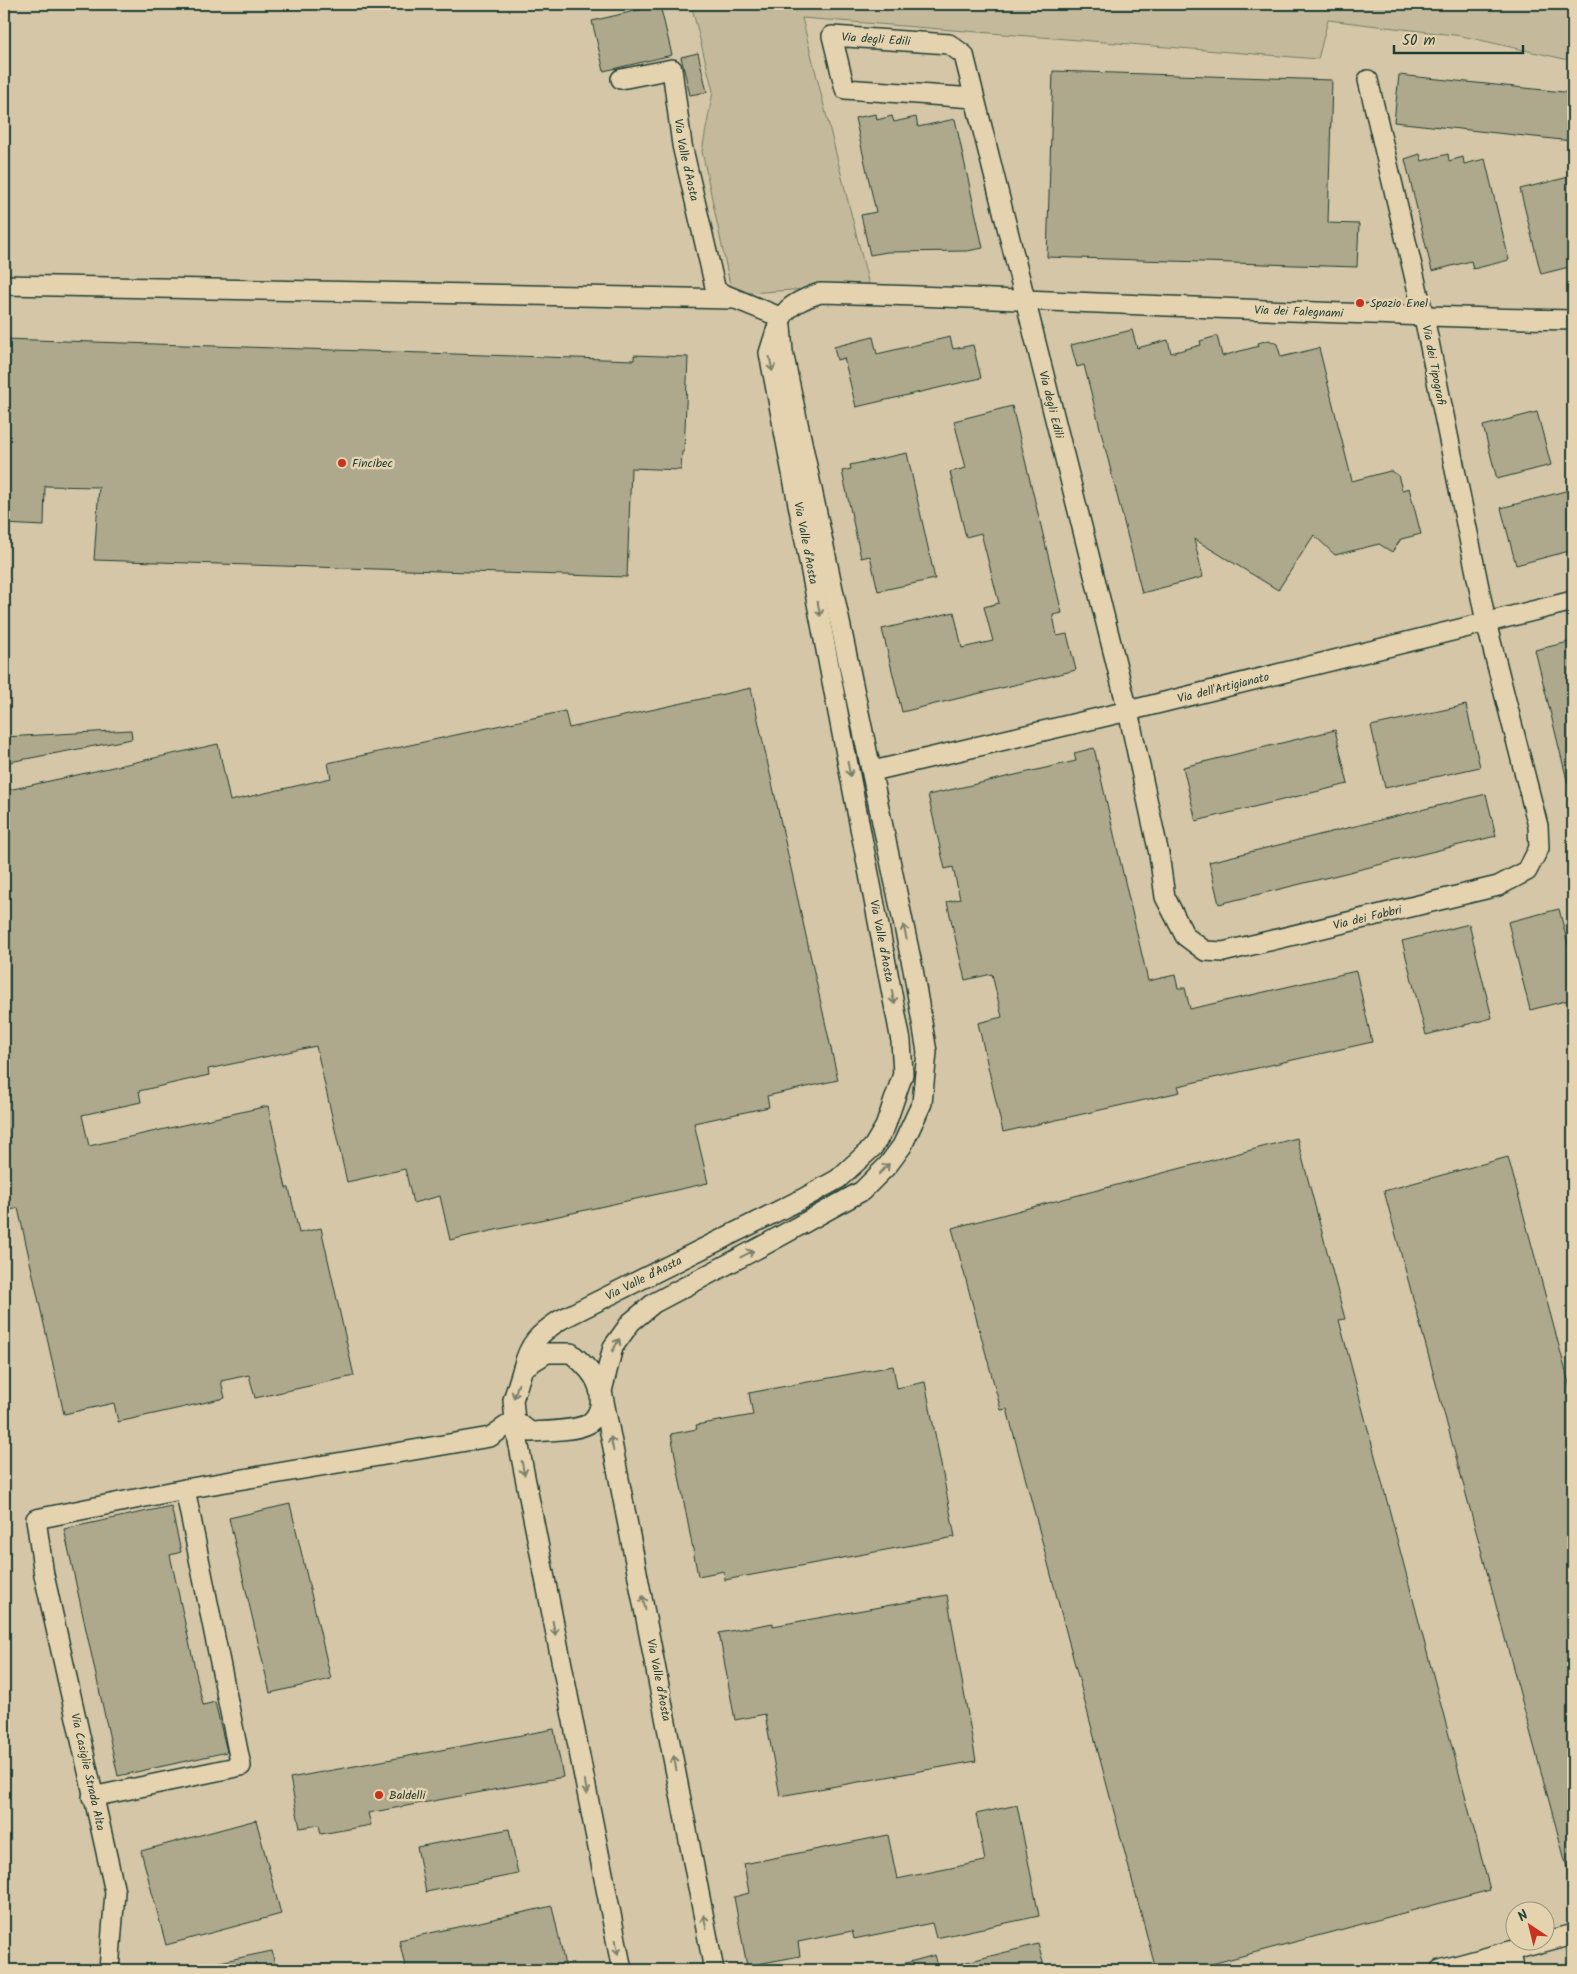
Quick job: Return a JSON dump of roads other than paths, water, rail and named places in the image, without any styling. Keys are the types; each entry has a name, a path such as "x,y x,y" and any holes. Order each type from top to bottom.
{"street":[{"name":"Via degli Edili","path":"974,98 845,89 832,36 949,44 964,55 1128,711"},
{"name":"Via Valle d'Aosta","path":"621,79 672,69 682,145 716,292 780,317"},
{"name":"Via dei Tipografi","path":"1368,80 1424,317 1486,622"},
{"path":"4,285 734,299"},
{"path":"780,317 796,301 820,293 1024,299"},
{"name":"Via dei Falegnami","path":"1024,299 1424,317 1573,320"},
{"name":"Via Valle d'Aosta","path":"515,1420 530,1432 557,1431 588,1424 599,1412 602,1391 613,1348 631,1322 654,1303 862,1191 888,1165 902,1146 922,1103 927,1052 873,771 784,352 780,317"},
{"name":"Via Valle d'Aosta","path":"622,1970 515,1420 513,1400 528,1349 542,1332 560,1320 802,1200 838,1179 873,1146 885,1127 903,1074 901,1040 769,353 780,317"},
{"name":"Via dell'Artigianato","path":"873,771 1128,711 1573,601"},
{"name":"Via dei Fabbri","path":"1128,711 1159,854 1165,897 1185,936 1206,951 1223,952 1498,886 1528,871 1539,848 1539,834 1486,622"},
{"name":"Via Valle d'Aosta","path":"523,1368 547,1353 571,1353 589,1368 602,1391 714,1970"},
{"path":"92,1797 240,1766 185,1489 490,1437 515,1420"},
{"name":"Via Casiglie Strada Alta","path":"109,1970 115,1892 92,1797 44,1575 36,1519 185,1489"},
{"path":"1440,1970 1511,1961 1573,1934"}],"place":[{"name":"Spazio Enel","path":"1360,303"},
{"name":"Fincibec","path":"342,463"},
{"name":"Baldelli","path":"379,1795"}]}
